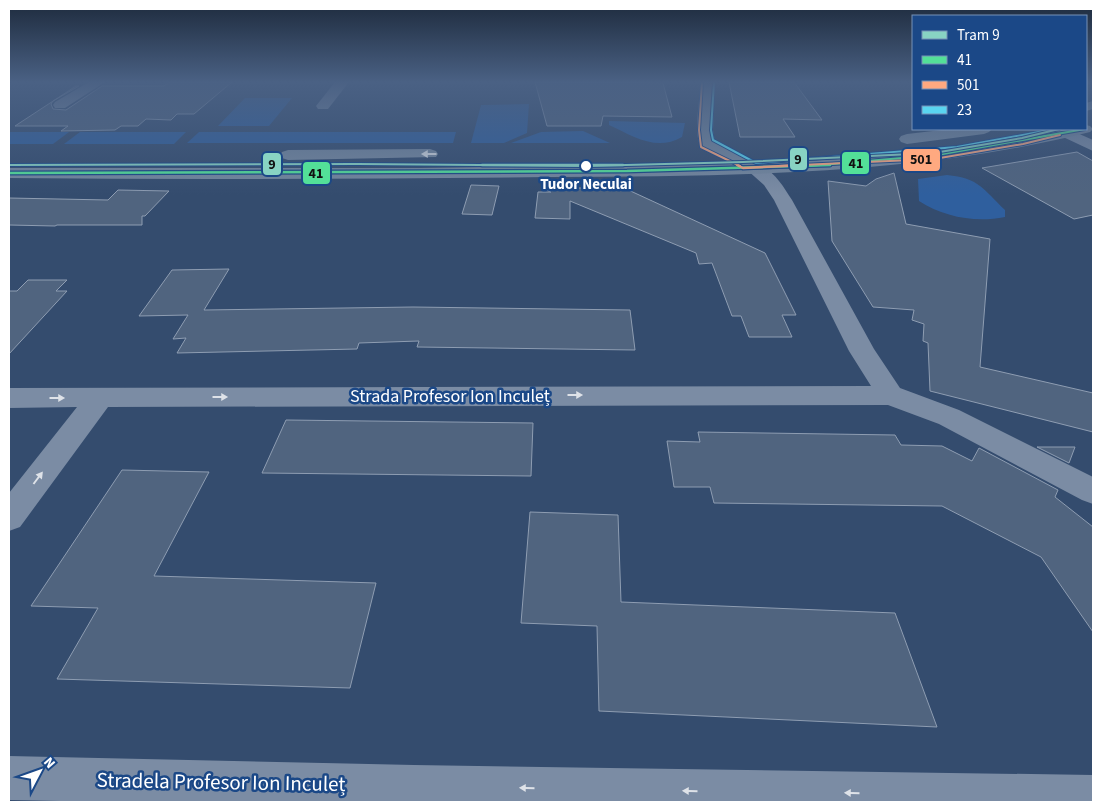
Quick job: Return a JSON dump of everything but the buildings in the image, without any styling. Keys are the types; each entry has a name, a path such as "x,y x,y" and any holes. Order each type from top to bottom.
{"main road":[{"path":"706,120 707,144 755,169"},
{"path":"685,152 722,152 858,144 976,130"},
{"path":"9,173 348,174 662,172 755,169 948,154 1081,130"},
{"path":"273,155 444,154"}],"street":[{"path":"1066,134 1093,146"},
{"path":"755,169 770,181 783,200 862,351 890,395"},
{"name":"Strada Profesor Ion Inculeț","path":"9,398 704,394 890,395 949,417 1093,492"},
{"path":"9,517 100,398"},
{"name":"Stradela Profesor Ion Inculeț","path":"9,778 434,787 1093,797"}],"shaded area":[{"path":"224,120 274,120 269,126 218,126"},
{"path":"477,120 528,120 527,133 504,143 471,143"},
{"path":"609,121 685,123 682,137 663,143 654,143 636,138 609,125"},
{"path":"583,131 610,143 511,143 541,132"},
{"path":"9,132 69,132 53,144 9,144"},
{"path":"80,132 186,132 174,144 64,144"},
{"path":"199,132 456,132 453,143 187,143"},
{"path":"947,175 966,179 980,186 1005,210 1005,217 971,219 949,215 919,201 918,179"}],"tram line":[{"name":"9","path":"9,165 358,164 587,166 743,162 934,153 1022,138 1055,130"}],"transit line":[{"name":"501","path":"700,120 701,147 743,168 934,159 1023,144 1060,135"},
{"name":"23","path":"712,120 713,140 756,163 957,147 1050,130"},
{"name":"41","path":"9,173 474,173 757,169 887,161 937,155 986,148 1080,130"}],"place":[{"name":"Tudor Neculai","path":"586,166"}]}
